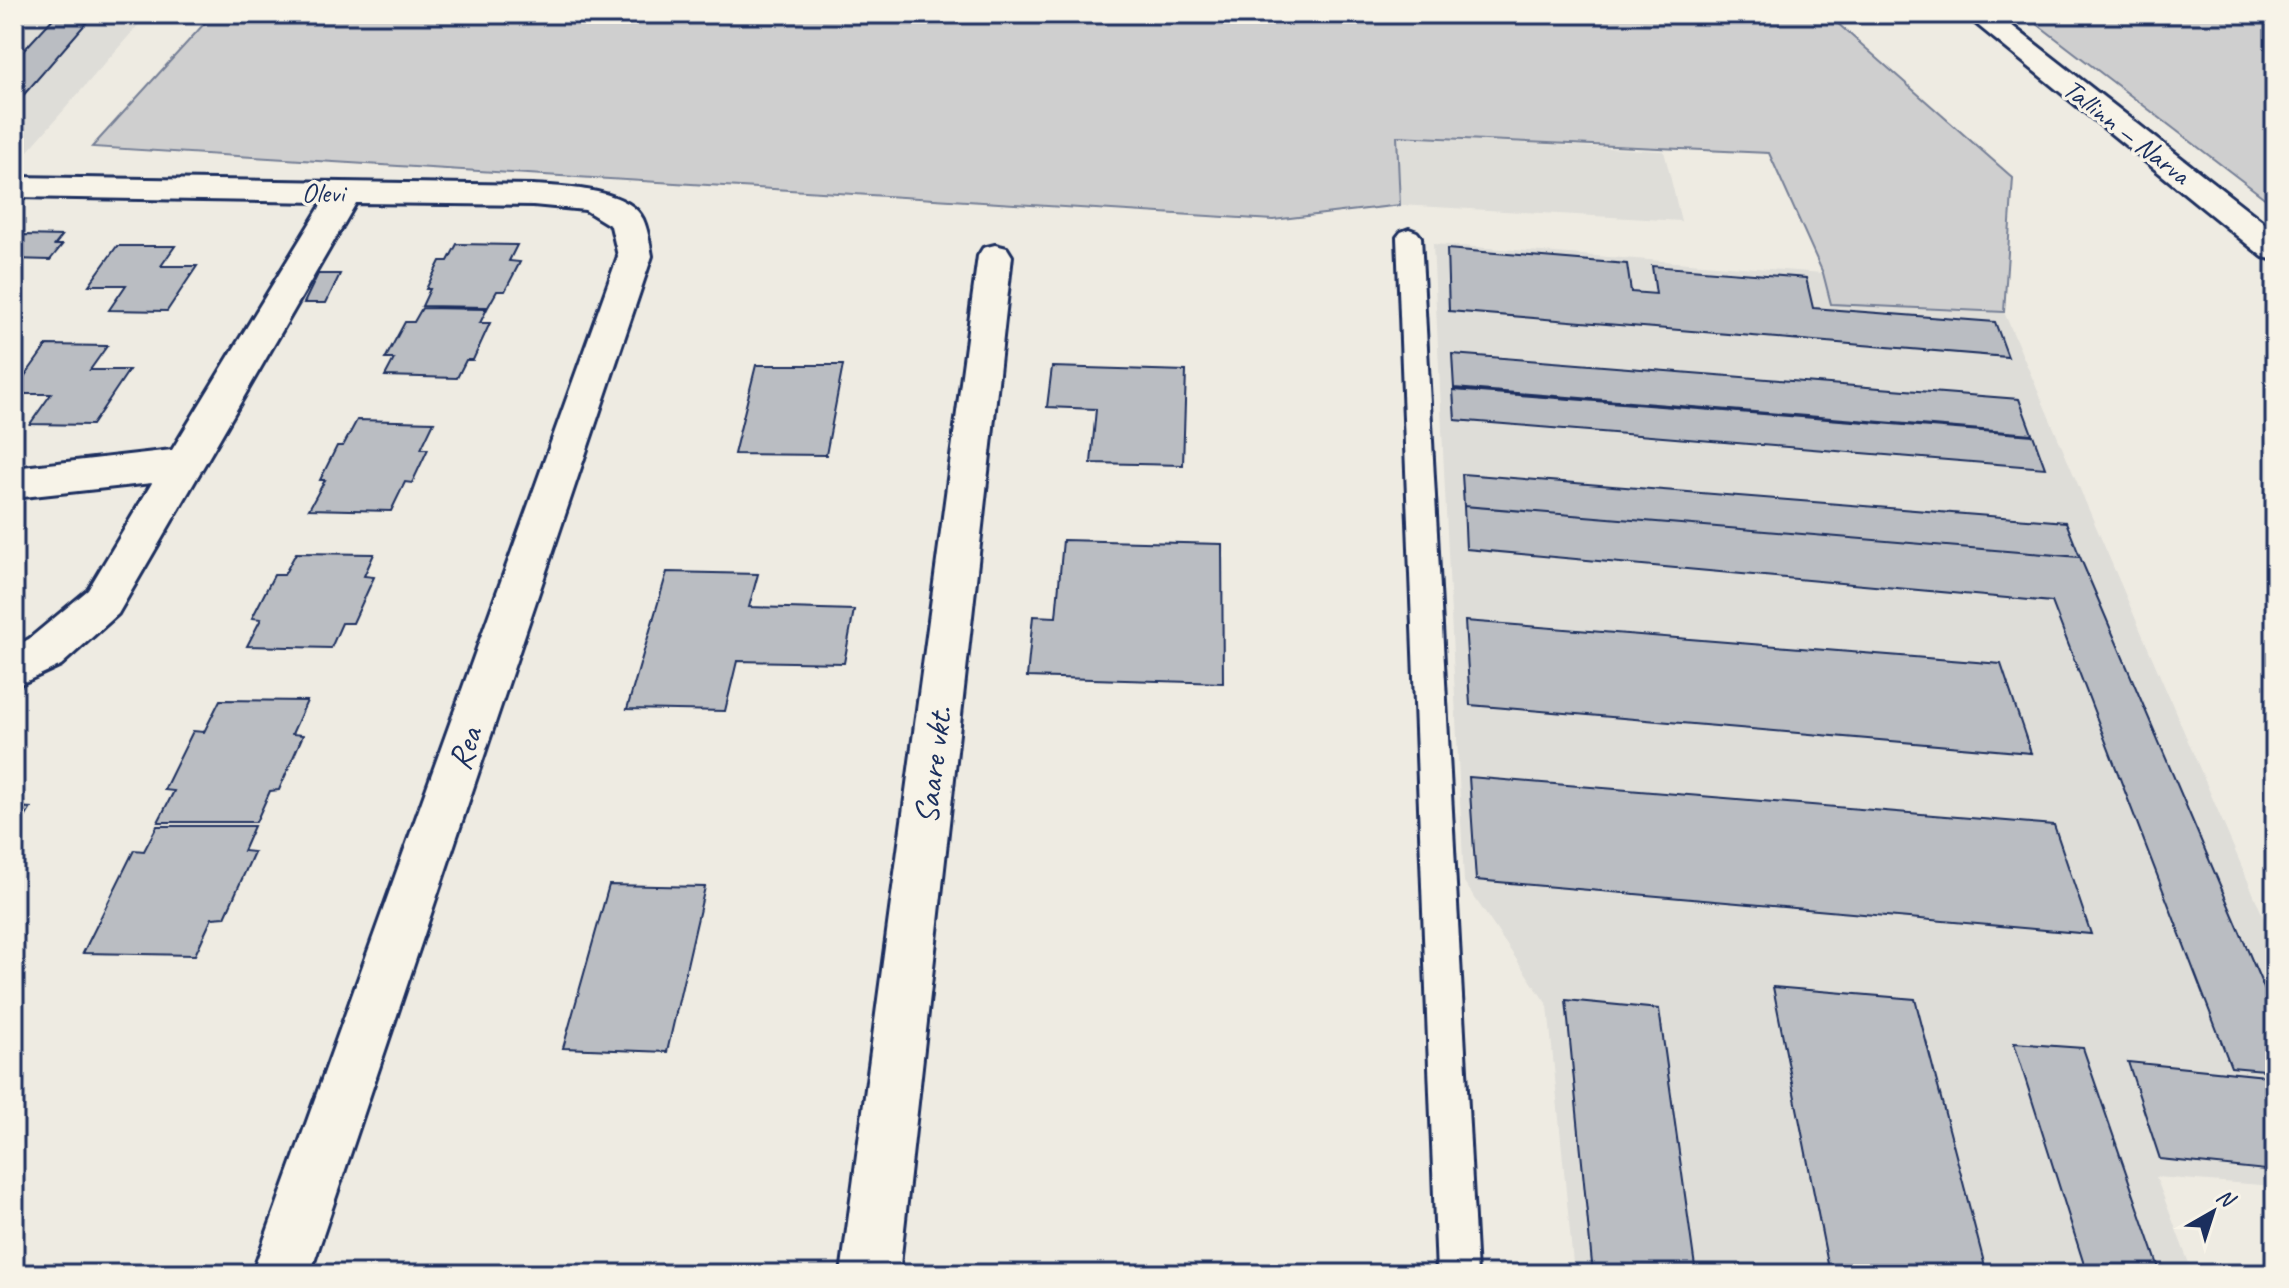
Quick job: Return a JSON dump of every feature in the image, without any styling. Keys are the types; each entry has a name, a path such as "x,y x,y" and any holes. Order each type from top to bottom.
{"main road":[{"name":"Tallinn — Narva","path":"1979,14 2275,249"},
{"name":"Olevi","path":"14,187 533,195 593,200 627,221"},
{"path":"14,668 45,652 103,602 346,192"},
{"name":"Rea","path":"281,1274 635,256 627,221"},
{"name":"Saare vkt.","path":"870,1274 995,256"},
{"path":"14,483 186,463"}],"lane":[{"path":"1409,237 1457,1274"}],"shaded area":[{"path":"14,14 148,14 14,167"},
{"path":"213,14 1827,14 2013,178 2004,312 1831,304 1823,273 1769,153 1397,136 1400,205 1273,220 92,147"},
{"path":"2024,14 2275,14 2275,206"},
{"path":"1397,136 1664,151 1681,221 1400,205"},
{"path":"1433,244 1823,273 1832,304 2004,312 2275,944 2275,1186 2156,1177 2193,1274 1574,1274 1548,1006 1464,882"}],"building":[{"path":"57,14 94,14 14,106 14,61"},
{"path":"23,235 62,236 55,245 62,245 50,260 14,259 14,245"},
{"path":"457,244 517,245 509,261 520,262 505,291 497,291 488,307 422,306 430,289 426,289 440,261 448,261"},
{"path":"117,246 175,246 161,266 197,266 167,311 109,310 126,285 89,285"},
{"path":"1447,249 1627,264 1631,292 1656,294 1652,266 1806,278 1813,308 1995,322 2008,357 1449,311"},
{"path":"318,274 340,274 326,303 304,303"},
{"path":"422,308 487,309 480,323 490,323 473,360 466,360 457,378 385,376 394,359 385,359 405,322 414,322"},
{"path":"47,345 107,346 90,370 129,370 92,425 30,424 51,394 14,394 14,391"},
{"path":"1452,354 2019,399 2032,434 1454,388"},
{"path":"756,365 843,365 826,455 734,454"},
{"path":"1052,367 1186,371 1183,465 1091,463 1096,409 1047,407"},
{"path":"1453,390 2033,435 2045,468 1455,420"},
{"path":"357,420 434,422 421,449 428,449 412,483 405,482 391,511 309,509 325,480 320,480 337,446 343,446"},
{"path":"1462,474 2066,522 2080,557 1464,506"},
{"path":"1464,506 2080,557 2275,1014 2275,1071 2231,1067 2052,602 1466,549"},
{"path":"1063,540 1222,544 1223,683 1027,677 1033,616 1056,617"},
{"path":"296,553 374,554 364,576 374,577 353,623 342,623 331,648 247,646 261,619 252,618 274,575 284,575"},
{"path":"667,572 758,574 749,607 854,610 844,663 737,661 725,711 627,709"},
{"path":"1465,621 2001,664 2031,753 1470,705"},
{"path":"220,700 307,701 292,734 303,735 279,790 270,791 256,822 158,822 174,791 164,790 193,731 204,732"},
{"path":"1469,777 2054,825 2091,934 1476,880"},
{"path":"14,807 31,808 14,836"},
{"path":"157,826 254,826 243,851 254,852 225,917 212,918 195,955 83,953 134,850 144,851"},
{"path":"609,885 705,887 667,1052 563,1048"},
{"path":"1773,987 1915,999 1987,1274 1830,1274"},
{"path":"1566,1000 1659,1009 1696,1274 1593,1274"},
{"path":"2014,1043 2083,1048 2161,1274 2087,1274"},
{"path":"2128,1062 2275,1077 2275,1171 2160,1159"}]}
